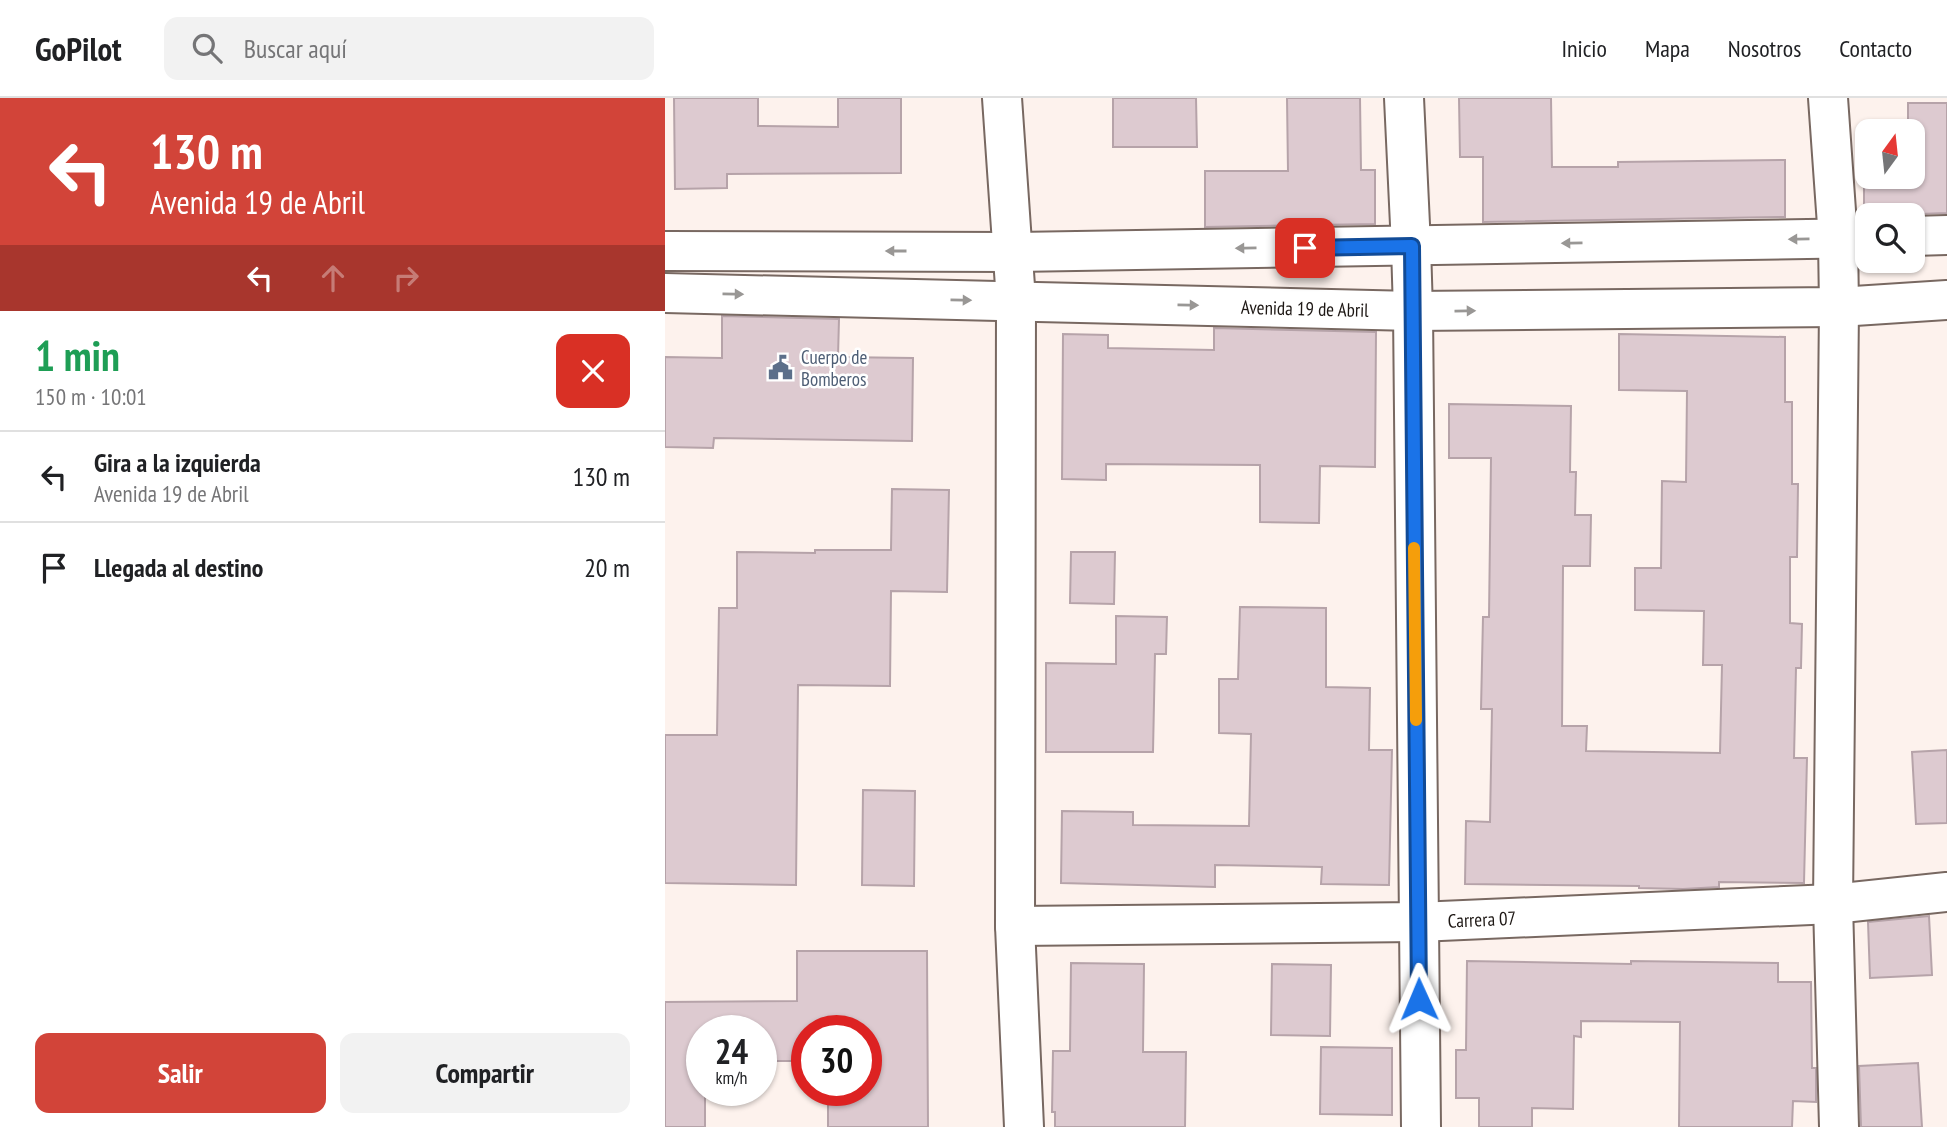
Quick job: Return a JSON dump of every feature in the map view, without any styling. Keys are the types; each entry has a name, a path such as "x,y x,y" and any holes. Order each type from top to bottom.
{"street":[{"path":"1002,98 1016,301 1015,926 1024,1127"},
{"path":"1404,98 1412,246 1421,1127"},
{"path":"1828,98 1852,238 1839,307 1833,904 1839,1127"},
{"path":"1925,236 1947,235"},
{"path":"665,251 1012,252 1852,238"},
{"name":"Avenida 19 de Abril","path":"665,293 1413,311 1839,307 1947,300"},
{"name":"Carrera 07","path":"1015,926 1417,922 1833,904 1947,892"}],"building":[{"path":"674,98 758,98 758,126 838,127 838,98 901,98 901,173 727,174 727,188 675,189"},
{"path":"1113,98 1196,98 1197,147 1113,147"},
{"path":"1287,98 1360,98 1361,170 1375,170 1375,224 1205,227 1205,171 1288,171"},
{"path":"1459,98 1551,98 1552,167 1618,167 1618,162 1785,160 1785,217 1483,222 1483,157 1460,157"},
{"path":"1908,103 1947,103 1947,213 1925,214 1925,203 1864,203 1864,189 1925,189 1925,119 1908,119"},
{"path":"722,316 839,319 838,357 913,358 912,441 714,438 713,448 665,447 665,357 722,358"},
{"path":"1214,328 1376,332 1375,467 1320,466 1319,523 1260,522 1260,465 1106,464 1106,480 1062,479 1063,334 1108,335 1108,348 1214,350"},
{"path":"1619,334 1785,337 1785,402 1792,402 1792,484 1798,484 1797,557 1790,557 1790,623 1802,624 1801,668 1796,668 1794,758 1807,758 1804,883 1719,882 1719,887 1683,889 1465,884 1466,821 1490,822 1492,709 1481,709 1483,617 1489,617 1491,458 1449,458 1449,404 1571,406 1570,472 1576,472 1575,515 1591,515 1590,566 1563,566 1562,726 1587,726 1586,751 1720,753 1722,665 1703,665 1704,611 1635,610 1635,568 1661,568 1662,481 1686,482 1687,391 1619,390"},
{"path":"892,489 949,490 947,592 891,591 890,686 798,685 796,885 665,883 665,735 717,735 719,608 737,608 737,552 891,550"},
{"path":"1071,552 1115,552 1114,604 1070,603"},
{"path":"1240,607 1326,608 1326,687 1370,688 1369,750 1392,750 1389,885 1321,884 1322,867 1215,865 1215,887 1061,883 1062,811 1133,812 1133,825 1249,826 1251,734 1219,733 1219,679 1238,679"},
{"path":"1116,616 1167,617 1166,654 1155,654 1153,752 1046,752 1046,663 1116,664"},
{"path":"1947,750 1947,823 1916,824 1912,752"},
{"path":"863,790 915,791 914,886 862,885"},
{"path":"1929,916 1932,975 1870,978 1868,922"},
{"path":"797,951 927,951 928,1127 828,1127 828,1106 882,1106 882,1015 791,1015 791,1061 777,1061 777,1015 686,1015 686,1106 705,1106 705,1127 665,1127 665,1002 797,1001"},
{"path":"1467,961 1778,963 1778,982 1811,982 1812,1068 1816,1068 1816,1102 1793,1101 1792,1127 1679,1127 1680,1022 1581,1021 1581,1037 1574,1036 1573,1109 1532,1108 1532,1127 1479,1127 1479,1098 1456,1098 1456,1050 1466,1050"},
{"path":"1071,963 1144,964 1143,1052 1186,1052 1185,1127 1055,1127 1055,1112 1052,1112 1053,1051 1070,1051"},
{"path":"1272,964 1331,965 1330,1036 1271,1035"},
{"path":"1321,1047 1392,1048 1392,1115 1320,1114"},
{"path":"1918,1063 1922,1127 1861,1127 1859,1066"}],"slow traffic":[{"path":"1414,548 1416,720"}],"place":[{"name":"Cuerpo de Bomberos","path":"781,368"}],"route":[{"path":"1305,248 1412,246 1419,999"}]}
